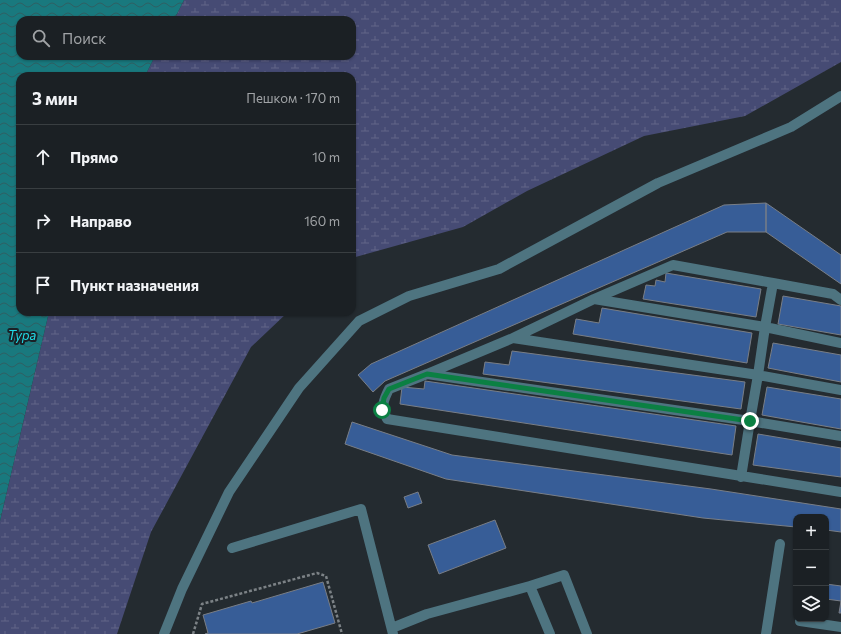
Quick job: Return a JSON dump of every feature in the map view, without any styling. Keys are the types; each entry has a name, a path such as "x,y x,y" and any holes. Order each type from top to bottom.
{"lane":[{"path":"164,634 182,589 229,492 299,388 359,321 409,296 499,269 658,183 792,127 841,96"},
{"path":"841,300 833,294 673,265 594,299 513,338 389,389 384,398 382,410 387,419 841,492"},
{"path":"741,477 773,283"},
{"path":"594,299 765,328 841,343"},
{"path":"513,338 758,375 841,390"},
{"path":"427,374 750,421 841,436"},
{"path":"232,548 362,509 393,631 427,614 530,586 564,575 587,634"},
{"path":"766,634 780,544"},
{"path":"530,586 550,634"},
{"path":"807,622 841,627"}],"path":[{"path":"193,634 202,604 317,573 326,576 342,634"}],"green space":[{"path":"184,0 841,0 841,62 745,116 644,136 527,191 463,227 356,257 356,72 147,72 153,60 356,60 356,16 176,16"},
{"path":"48,316 284,316 251,347 151,532 117,634 0,634 0,521"}],"water":[{"name":"Тура","path":"0,0 184,0 176,16 16,16 16,60 153,60 147,72 16,72 16,316 48,316 0,521"}],"building":[{"path":"766,203 841,255 841,284 766,232"},
{"path":"766,203 766,232 727,232 385,381 373,392 358,375 371,364 724,205"},
{"path":"666,273 761,289 756,317 643,299 646,285 655,286 656,280 665,282"},
{"path":"783,296 841,306 841,335 778,324"},
{"path":"602,308 752,333 747,363 573,334 576,319 599,323"},
{"path":"773,343 841,355 841,382 768,368"},
{"path":"512,351 745,382 741,409 483,374 485,362 509,365"},
{"path":"425,381 736,426 732,455 400,404 402,387 424,389"},
{"path":"767,387 841,399 841,429 762,415"},
{"path":"352,422 452,455 711,489 841,509 841,532 829,530 829,514 793,514 793,527 703,518 446,479 345,444"},
{"path":"758,434 841,448 841,477 753,465"},
{"path":"418,492 422,503 408,508 404,497"},
{"path":"495,520 506,548 439,574 428,545"},
{"path":"323,582 335,623 297,634 205,634 208,633 203,615 251,601 252,603"},
{"path":"829,584 841,586 841,601 829,599"},
{"path":"841,601 841,613 839,613"}],"route":[{"path":"382,410 384,398 389,389 427,374 750,421"}]}
